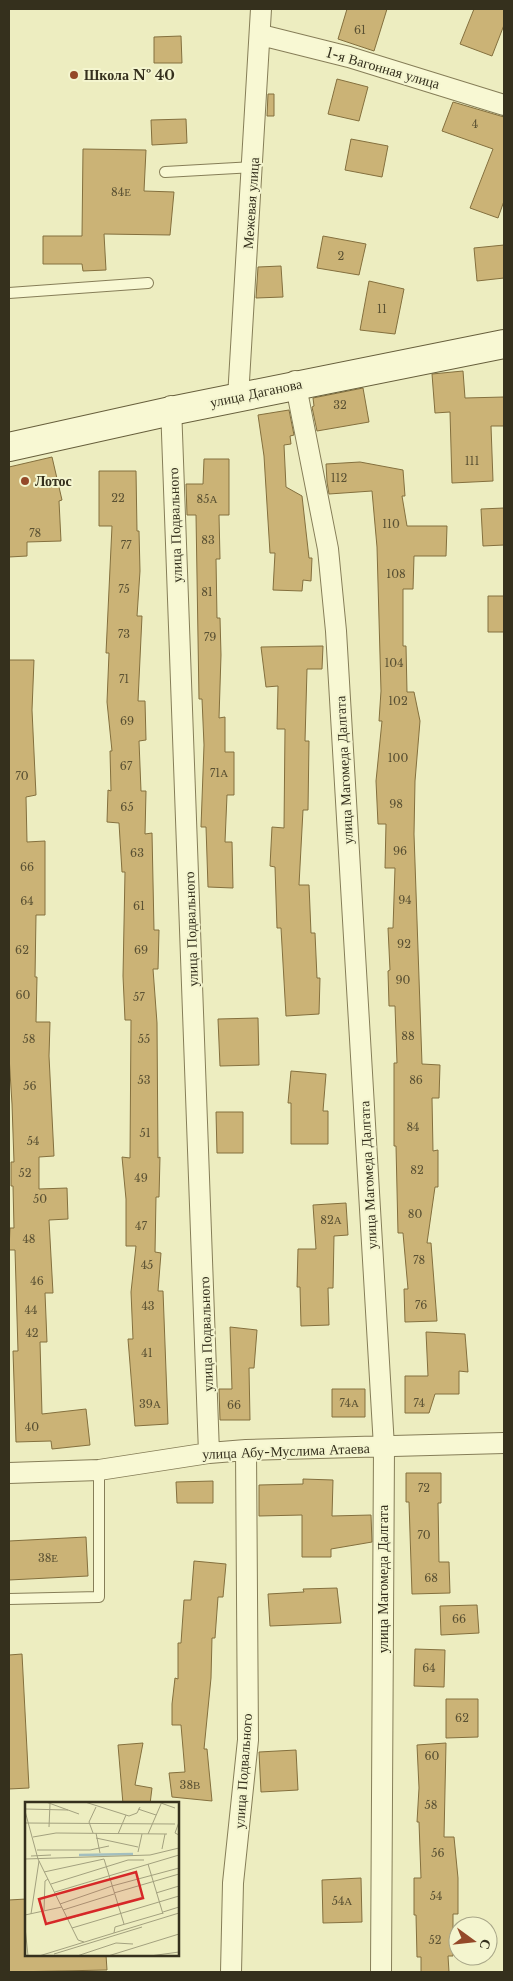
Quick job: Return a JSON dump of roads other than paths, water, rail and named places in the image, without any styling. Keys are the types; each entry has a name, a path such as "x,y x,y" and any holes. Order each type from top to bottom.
{"main road":[{"name":"улица Даганова","path":"9,438 238,395 504,340"},
{"name":"улица Даганова","path":"296,383 504,344"},
{"name":"улица Даганова","path":"9,447 171,408"}],"street":[{"name":"Межевая улица","path":"238,395 254,167 261,9"},
{"name":"1-я Вагонная улица","path":"261,35 349,57 504,105"},
{"name":"улица Магомеда Далгата","path":"296,383 328,549 336,631 384,1447 381,1972"},
{"name":"улица Подвального","path":"171,408 209,1453"},
{"name":"улица Абу-Муслима Атаева","path":"9,1473 99,1470 209,1453 246,1450 504,1443"},
{"name":"улица Подвального","path":"231,1972 233,1883 248,1740 246,1450"}],"lane":[{"path":"165,172 254,167"},
{"path":"9,293 148,283"},
{"path":"9,1599 99,1597 99,1470"}],"place":[{"name":"Школа № 40","path":"74,75"},
{"name":"Лотос","path":"25,481"}]}
